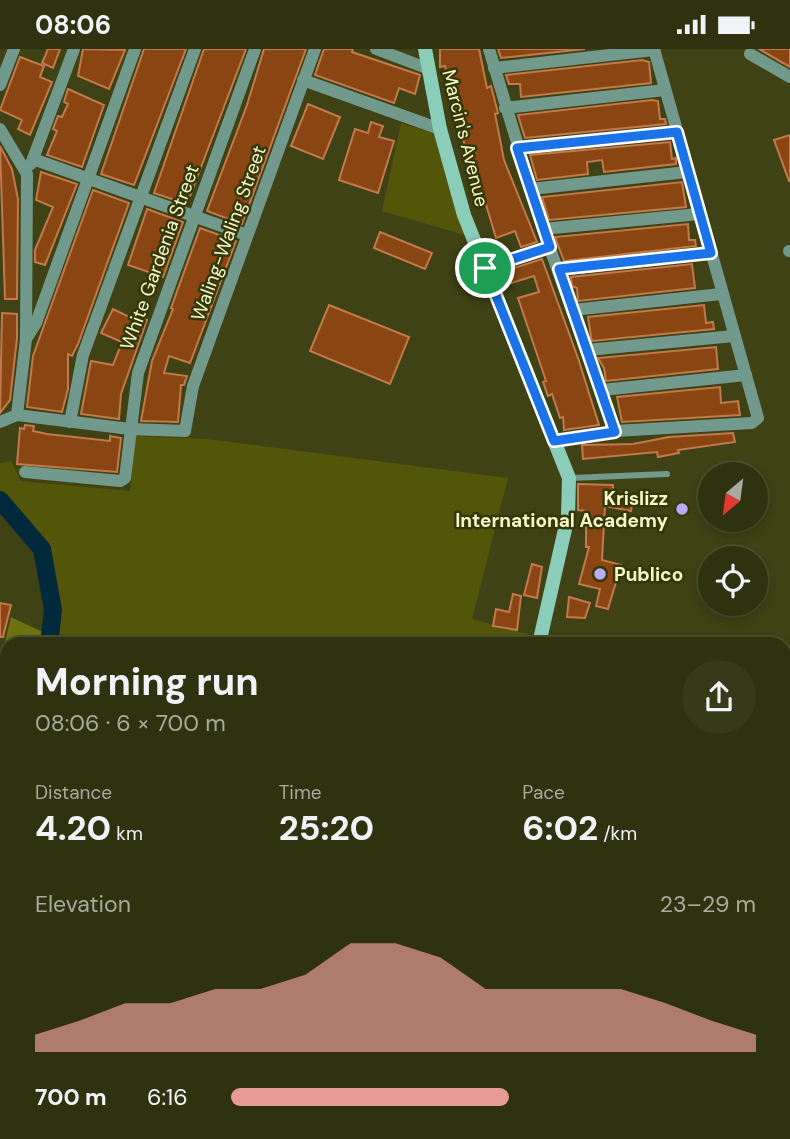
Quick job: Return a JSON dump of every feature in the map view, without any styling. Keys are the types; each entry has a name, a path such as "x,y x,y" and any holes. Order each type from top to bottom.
{"main road":[{"name":"Marcin's Avenue","path":"425,49 453,182 568,474"},
{"path":"541,637 568,516 568,474"}],"street":[{"path":"0,85 14,49"},
{"path":"17,415 26,339 27,174 74,49"},
{"path":"26,339 36,323 135,49"},
{"path":"71,422 83,355 195,49"},
{"name":"White Gardenia Street","path":"25,472 120,481 126,475 138,373 255,49"},
{"name":"Waling-Waling Street","path":"130,429 183,432 193,386 315,49"},
{"path":"376,49 429,69"},
{"path":"489,49 543,229 615,432"},
{"path":"495,68 654,50 721,294 759,414 758,420 751,423 615,432 554,441"},
{"path":"750,54 790,77"},
{"path":"303,81 440,129"},
{"path":"505,107 665,90"},
{"path":"0,129 27,174"},
{"path":"517,148 677,132"},
{"path":"33,159 247,235"},
{"path":"531,189 687,172"},
{"path":"543,229 699,214"},
{"path":"485,268 550,247"},
{"path":"559,269 711,253"},
{"path":"573,310 721,294"},
{"path":"587,350 734,336"},
{"path":"601,390 746,375"},
{"path":"0,422 17,415 130,429"}],"lane":[{"path":"568,474 667,474"}],"shaded area":[{"path":"401,123 438,135 465,235 382,211"},
{"path":"135,436 207,439 508,478 472,619 534,637 53,637 55,611 43,547 0,497 0,463 11,461 21,481 130,491"},
{"path":"11,617 47,634 47,637 6,637"}],"building":[{"path":"48,49 60,49 53,68 42,63"},
{"path":"83,49 125,50 109,89 78,76"},
{"path":"144,49 186,49 134,185 101,174"},
{"path":"204,49 246,49 187,204 154,193"},
{"path":"264,49 306,49 242,224 207,211 247,105"},
{"path":"324,49 353,49 352,52 420,75 415,94 399,88 394,103 315,75"},
{"path":"440,49 479,49 487,88 491,86 498,113 495,114 504,160 537,242 521,247 515,231 496,238 484,198 481,200 474,183 445,66 440,67"},
{"path":"498,49 585,49 501,58"},
{"path":"759,49 790,49 790,67"},
{"path":"20,57 44,66 40,77 52,82 30,135 18,129 22,120 0,110"},
{"path":"642,60 649,62 651,83 521,97 520,84 509,84 506,75"},
{"path":"68,89 104,105 82,167 47,155 57,131 53,129 58,116 62,117 68,104 64,102"},
{"path":"658,101 660,119 665,119 666,124 525,138 518,115"},
{"path":"308,104 340,117 323,159 291,146"},
{"path":"371,122 383,126 379,137 394,141 378,193 339,180 355,129 368,133"},
{"path":"790,135 790,181 789,181 774,140"},
{"path":"670,142 672,159 676,158 676,164 604,172 602,160 587,162 588,174 537,180 530,155"},
{"path":"0,146 12,169 18,199 17,299 5,299"},
{"path":"41,172 77,184 45,265 35,262 35,250 53,207 36,200"},
{"path":"682,182 686,207 549,220 542,197"},
{"path":"93,190 129,203 78,344 72,356 68,354 68,389 62,412 27,407 33,356"},
{"path":"147,209 183,222 163,277 128,265"},
{"path":"688,224 689,240 695,240 696,246 564,261 555,237"},
{"path":"200,228 236,241 190,363 169,356 164,373 187,376 184,385 181,385 178,422 141,421 152,361 173,309 171,308"},
{"path":"380,232 432,253 425,269 374,248"},
{"path":"542,259 599,425 564,430 563,417 560,418 552,394 548,396 543,382 546,381 518,298 539,292 534,276 508,284 505,271"},
{"path":"692,264 695,288 578,301 577,288 572,286 571,277"},
{"path":"329,305 409,337 390,384 310,351"},
{"path":"704,305 706,323 713,322 714,329 592,341 588,317"},
{"path":"113,309 133,319 135,316 147,320 121,394 119,419 81,414 91,361 113,365 122,342 101,333"},
{"path":"2,313 17,314 17,338 10,400 0,413"},
{"path":"716,347 718,369 606,381 604,368 598,358"},
{"path":"720,387 721,403 738,401 740,415 622,422 617,397"},
{"path":"25,425 34,426 33,431 47,434 110,441 110,436 121,438 117,472 17,464 20,428 24,429"},
{"path":"733,433 735,442 678,450 679,453 658,457 657,452 583,459 582,445 633,444 669,437"},
{"path":"578,484 613,485 613,493 634,497 631,511 605,506 602,560 621,565 608,609 596,606 600,589 579,584 589,547 586,547 586,511 578,510"},
{"path":"532,564 542,567 537,598 524,595"},
{"path":"513,594 521,596 517,630 493,626 496,609 509,612"},
{"path":"569,597 590,603 585,618 567,617"},
{"path":"0,603 11,605 3,637 0,637"}],"waterway":[{"path":"0,500 42,549 53,610 50,637"}],"place":[{"name":"Krislizz International Academy","path":"682,509"},
{"name":"Publico","path":"600,574"}],"route":[{"path":"677,132 711,253 559,269 615,432 554,441 485,268 550,247 517,148 677,132"}]}
